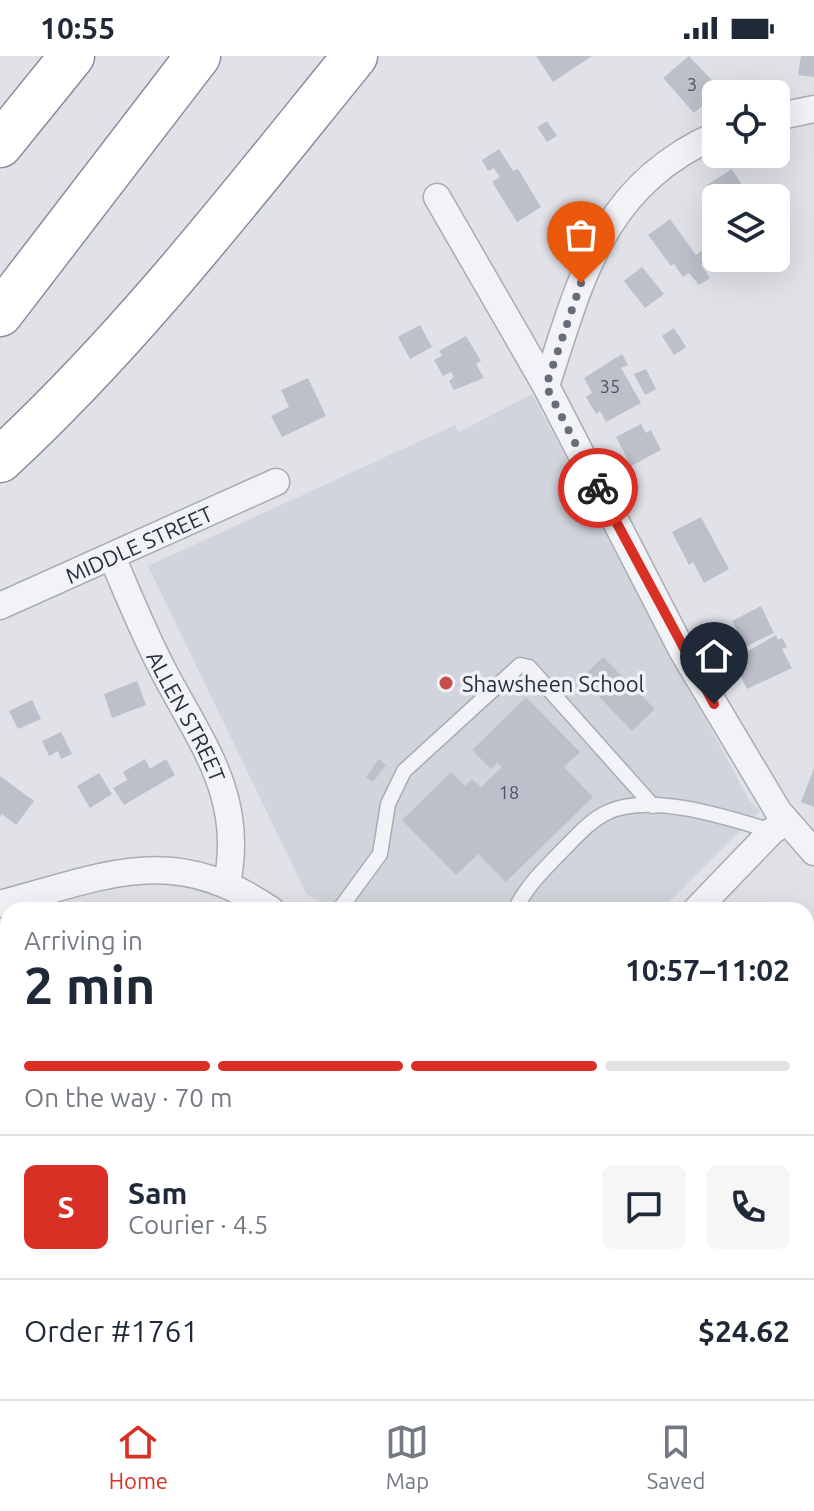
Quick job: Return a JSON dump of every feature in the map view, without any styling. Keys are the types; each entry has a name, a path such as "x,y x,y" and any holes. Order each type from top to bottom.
{"highway":[{"path":"0,145 72,56"},
{"path":"0,314 198,56"},
{"path":"0,460 86,376 149,306 355,56"}],"street":[{"path":"790,114 814,109"},
{"path":"546,386 590,260 621,206 653,171 702,143"},
{"path":"437,197 546,386 682,650 779,826 814,852"},
{"name":"MIDDLE STREET","path":"0,606 276,482"},
{"name":"ALLEN STREET","path":"112,557 163,670 201,733 227,798 232,859 227,883"},
{"path":"704,902 779,826"},
{"path":"23,902 68,898 120,873 163,868 191,871 227,883 258,902"}],"lane":[{"path":"345,902 380,854 388,804 404,771 520,665 529,667 653,806"},
{"path":"520,902 543,869 597,819 613,810 653,806 690,809 779,826"}],"shaded area":[{"name":"Shawsheen School","path":"532,394 749,800 760,811 669,902 320,902 306,893 148,566 455,425 459,432"}],"building":[{"path":"536,56 592,56 553,82"},
{"path":"689,56 712,80 702,80 702,106 694,113 663,78"},
{"path":"801,56 814,56 814,77 798,75"},
{"path":"547,121 557,136 547,142 537,127"},
{"path":"499,149 513,171 518,169 541,207 517,222 492,182 500,177 494,168 488,171 482,160"},
{"path":"732,169 741,184 709,184"},
{"path":"670,219 696,255 702,251 702,272 710,278 699,285 689,273 683,277 648,235"},
{"path":"642,267 664,294 645,308 624,281"},
{"path":"420,325 432,347 410,359 398,337"},
{"path":"674,328 686,347 674,355 662,336"},
{"path":"466,336 481,361 476,364 484,378 454,390 449,381 454,377 451,372 443,376 434,360 442,356 439,351"},
{"path":"622,354 628,365 621,368 641,403 606,422 600,411 596,414 586,397 592,393 584,378"},
{"path":"646,369 656,389 645,395 634,374"},
{"path":"308,378 326,416 282,437 271,416 289,407 281,390"},
{"path":"641,424 646,433 651,430 661,450 631,466 616,437"},
{"path":"701,517 729,569 704,583 693,562 689,565 672,532"},
{"path":"761,606 774,633 745,647 732,621"},
{"path":"776,635 787,647 782,649 792,668 747,689 733,660"},
{"path":"603,657 655,709 632,731 581,678"},
{"path":"137,681 146,705 112,718 104,694"},
{"path":"526,697 580,752 564,767 593,797 506,882 478,854 456,875 402,820 451,772 465,786 472,779 481,787 502,767 497,763 491,769 472,750"},
{"path":"32,700 41,719 18,729 9,711"},
{"path":"61,732 72,754 61,759 58,751 49,756 42,741"},
{"path":"145,759 150,769 166,759 175,775 124,805 113,788 127,780 123,772"},
{"path":"379,759 386,765 373,782 366,777"},
{"path":"814,768 814,807 801,802"},
{"path":"99,773 112,794 90,808 77,786"},
{"path":"0,776 34,801 16,825 2,814 0,817"}],"way so far":[{"path":"581,283 546,386 598,488"}],"place":[{"name":"Shawsheen School","path":"446,683"}],"route":[{"path":"598,488 682,650 714,704"}]}
